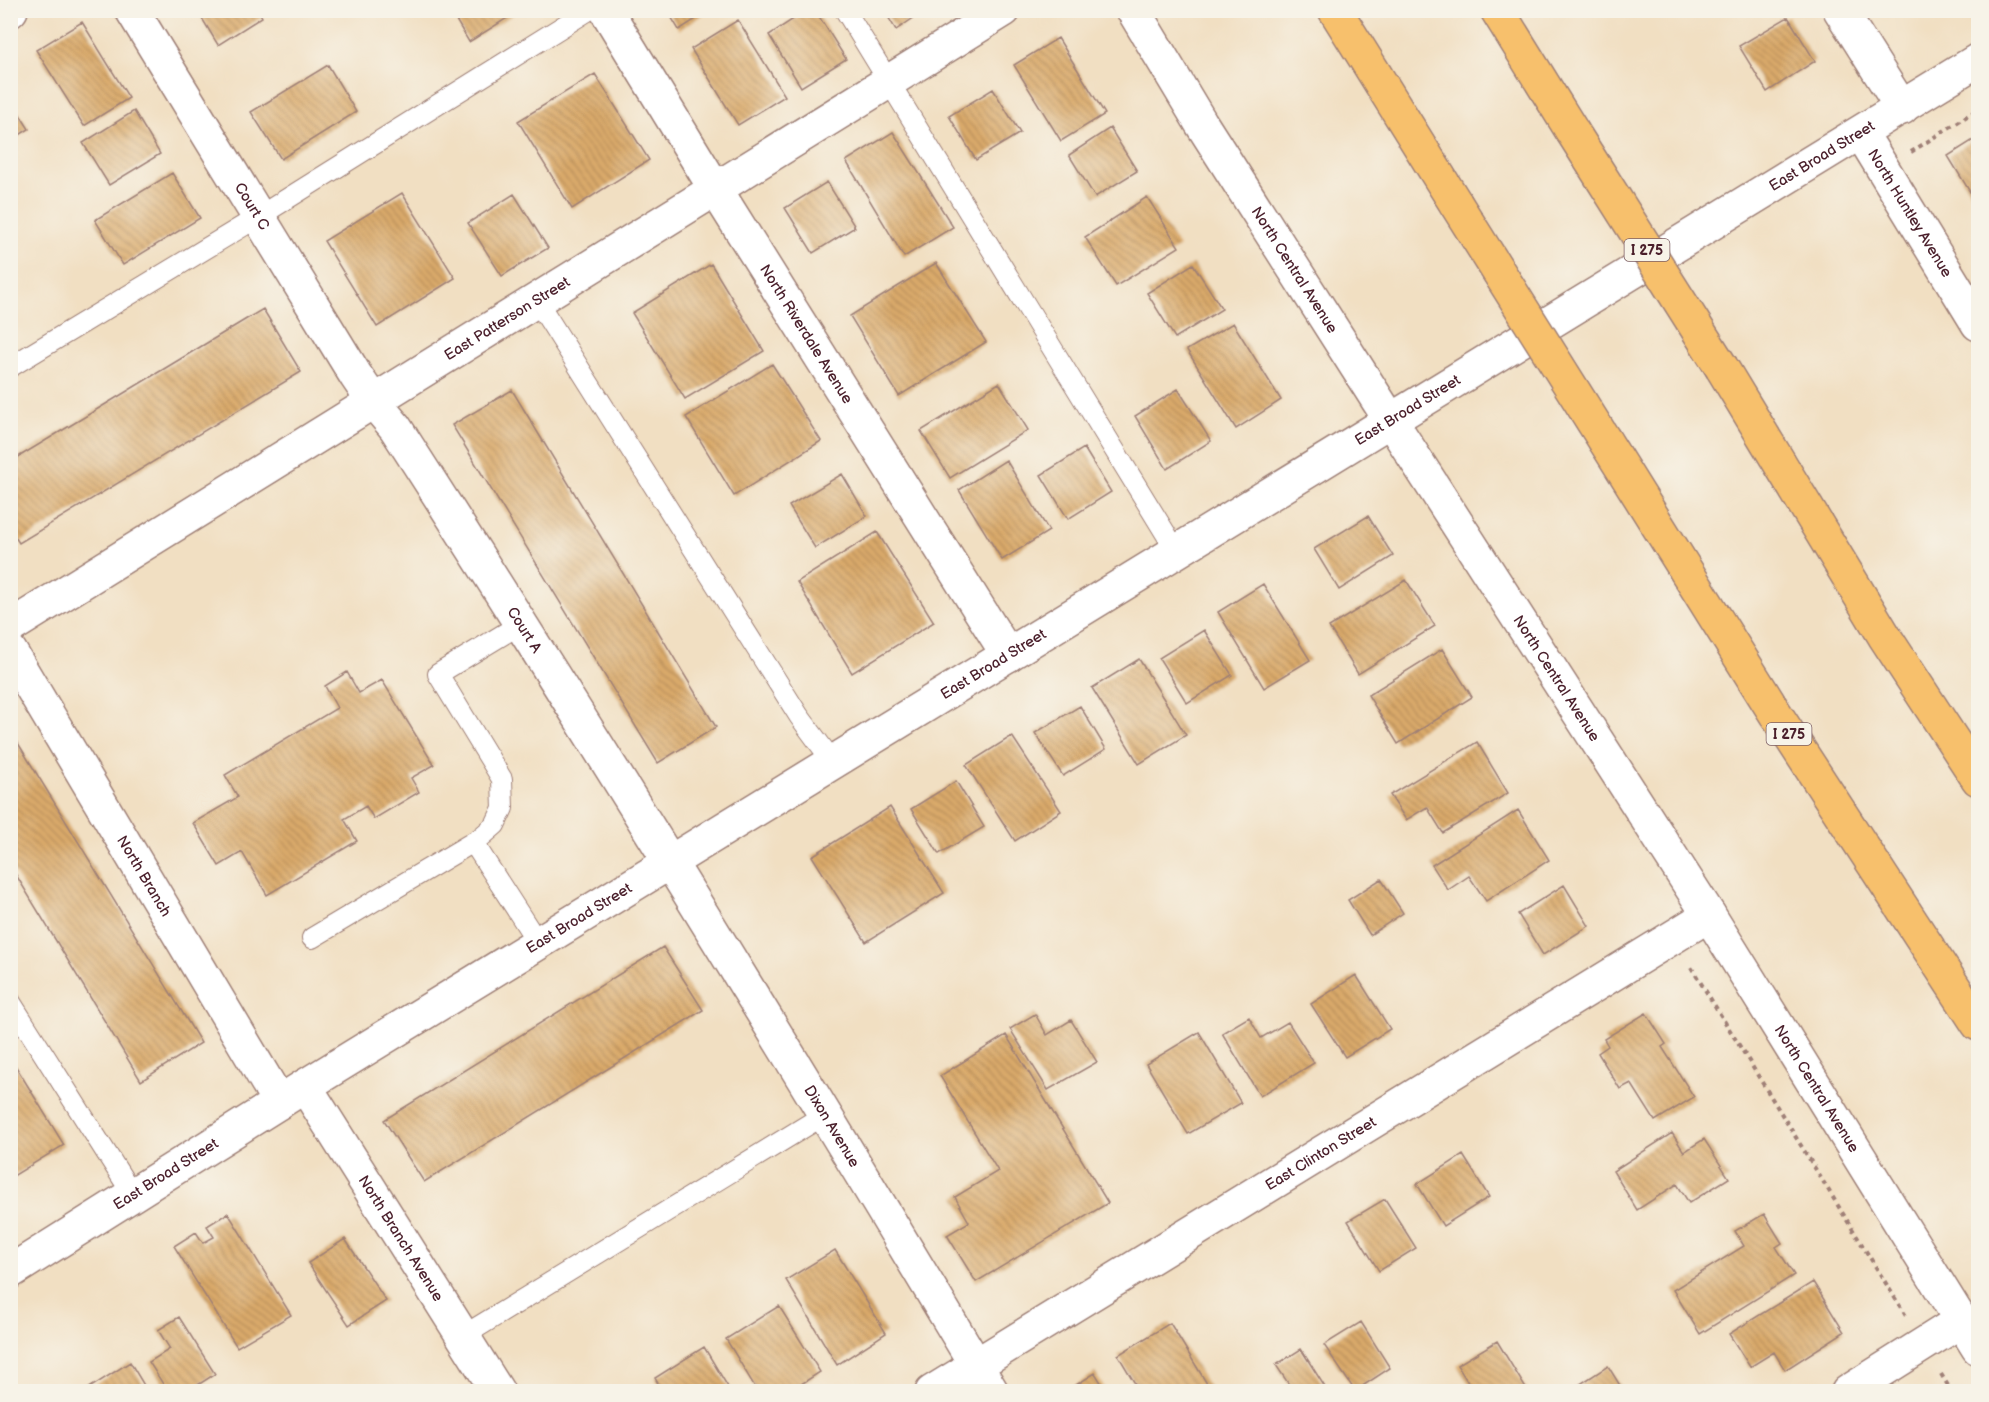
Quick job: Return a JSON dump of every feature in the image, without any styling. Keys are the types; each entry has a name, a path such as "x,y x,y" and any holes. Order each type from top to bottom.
{"highway":[{"name":"I 275","path":"1335,10 1775,713 1978,1024"},
{"name":"I 275","path":"1497,10 1722,368 1885,637 1978,779"}],"street":[{"name":"Court C","path":"132,10 373,401"},
{"name":"North Riverdale Avenue","path":"606,10 716,190 1008,655"},
{"name":"East Patterson Street","path":"10,627 1004,10"},
{"name":"North Central Avenue","path":"1133,10 1201,123 1708,915 1978,1348"},
{"path":"1840,10 1902,108"},
{"name":"East Broad Street","path":"10,1272 292,1094 1978,60"},
{"name":"North Huntley Avenue","path":"1861,133 1978,324"},
{"name":"Court A","path":"373,401 395,427 522,623 670,862"},
{"name":"North Branch","path":"10,651 292,1094"},
{"name":"Dixon Avenue","path":"670,862 984,1378"},
{"name":"East Clinton Street","path":"932,1392 984,1378 1708,915"},
{"name":"North Branch Avenue","path":"292,1094 463,1336 498,1392"},
{"path":"1848,1392 1962,1320"}],"lane":[{"path":"10,367 258,217 589,10"},
{"path":"845,10 1177,552"},
{"path":"537,301 793,706 832,762"},
{"path":"312,938 472,842 495,825 503,808 502,779 438,674 522,623"},
{"path":"472,842 538,943"},
{"path":"10,1001 133,1195"},
{"path":"463,1336 824,1116"}],"path":[{"path":"1883,169 1978,109"},
{"path":"1688,963 1923,1345"}],"building":[{"path":"197,10 258,10 262,17 218,45"},
{"path":"450,10 520,10 469,42"},
{"path":"667,10 710,10 679,30"},
{"path":"807,10 815,10 846,59 801,87 769,35"},
{"path":"884,10 925,10 896,30"},
{"path":"1788,17 1815,61 1767,92 1739,46"},
{"path":"738,20 785,96 738,125 691,49"},
{"path":"82,22 129,98 84,126 36,50"},
{"path":"1058,38 1105,114 1061,141 1014,65"},
{"path":"328,65 356,112 281,159 251,112"},
{"path":"595,74 649,160 572,209 518,121"},
{"path":"993,89 1020,133 976,160 949,116"},
{"path":"10,99 29,129 10,141"},
{"path":"134,111 160,154 109,185 83,143"},
{"path":"1110,128 1137,171 1095,197 1069,155"},
{"path":"893,132 953,227 904,257 846,161"},
{"path":"1978,137 1978,205 1948,156"},
{"path":"172,173 200,218 123,265 95,220"},
{"path":"827,182 855,227 813,253 785,208"},
{"path":"402,193 455,278 377,327 324,241"},
{"path":"514,194 548,248 502,276 468,223"},
{"path":"1147,197 1179,247 1116,286 1085,237"},
{"path":"936,263 986,342 899,396 850,316"},
{"path":"711,264 764,351 685,399 632,313"},
{"path":"1193,264 1222,309 1175,338 1147,293"},
{"path":"263,309 301,372 19,543 10,529 10,462"},
{"path":"1233,323 1281,400 1236,429 1187,350"},
{"path":"772,364 821,441 734,496 686,417"},
{"path":"999,383 1028,430 950,478 921,431"},
{"path":"1178,389 1211,441 1167,469 1135,416"},
{"path":"512,390 716,727 658,763 452,425"},
{"path":"1084,448 1111,492 1068,519 1041,475"},
{"path":"1006,460 1049,531 1002,560 959,490"},
{"path":"842,474 867,516 815,548 789,506"},
{"path":"1368,516 1393,556 1339,590 1314,549"},
{"path":"877,532 934,622 852,673 797,582"},
{"path":"1406,580 1435,626 1358,674 1329,627"},
{"path":"1263,584 1310,660 1264,688 1218,612"},
{"path":"1204,630 1232,675 1187,703 1159,658"},
{"path":"1442,649 1472,697 1398,744 1368,695"},
{"path":"1139,659 1186,735 1139,764 1092,688"},
{"path":"347,672 359,693 382,680 434,765 411,778 419,792 374,819 366,806 344,819 357,841 267,895 242,852 219,866 193,823 238,797 225,775 337,708 325,686"},
{"path":"1080,706 1106,749 1063,776 1035,733"},
{"path":"10,730 201,1043 141,1081 10,865"},
{"path":"1012,736 1061,811 1015,841 966,765"},
{"path":"1477,742 1508,793 1443,833 1427,807 1406,820 1390,795"},
{"path":"956,781 984,827 939,854 911,809"},
{"path":"890,807 944,893 866,942 812,856"},
{"path":"1518,810 1549,860 1486,901 1469,876 1448,890 1432,865"},
{"path":"1381,879 1403,913 1370,935 1348,900"},
{"path":"1564,885 1589,926 1543,955 1518,914"},
{"path":"663,947 703,1010 424,1182 384,1120"},
{"path":"1356,975 1390,1029 1345,1057 1311,1004"},
{"path":"1646,1013 1666,1044 1662,1047 1694,1097 1655,1121 1631,1083 1620,1089 1598,1053 1608,1046 1604,1039"},
{"path":"1035,1014 1047,1035 1071,1020 1097,1062 1048,1090 1010,1029"},
{"path":"1249,1017 1261,1038 1288,1022 1314,1063 1260,1096 1222,1033"},
{"path":"1199,1032 1241,1103 1188,1134 1146,1064"},
{"path":"1006,1035 1108,1203 976,1282 947,1235 969,1222 955,1197 998,1171 940,1076"},
{"path":"10,1057 64,1145 10,1178"},
{"path":"1672,1133 1684,1152 1704,1139 1729,1178 1689,1203 1677,1184 1637,1210 1613,1171"},
{"path":"1463,1155 1489,1197 1443,1226 1417,1184"},
{"path":"1385,1199 1416,1248 1379,1271 1348,1221"},
{"path":"228,1213 291,1315 237,1347 174,1246 196,1232 203,1243 214,1237 207,1226"},
{"path":"1764,1214 1782,1243 1776,1247 1794,1275 1700,1334 1673,1290 1744,1246 1735,1231"},
{"path":"345,1239 386,1301 349,1325 308,1263"},
{"path":"835,1250 886,1333 837,1365 786,1280"},
{"path":"1813,1282 1844,1332 1785,1370 1774,1352 1750,1367 1729,1334"},
{"path":"779,1306 820,1372 789,1392 758,1392 726,1339"},
{"path":"179,1317 215,1374 187,1392 168,1392 149,1362 170,1349 158,1330"},
{"path":"1361,1322 1390,1368 1355,1391 1324,1345"},
{"path":"1170,1323 1212,1392 1140,1392 1118,1355"},
{"path":"1497,1341 1528,1392 1474,1392 1457,1365"},
{"path":"704,1347 731,1392 663,1392 655,1378"},
{"path":"1301,1349 1328,1392 1282,1392 1290,1386 1276,1365"},
{"path":"130,1362 148,1392 83,1392"},
{"path":"1608,1366 1624,1392 1568,1392"},
{"path":"1095,1373 1107,1392 1065,1392"}]}
